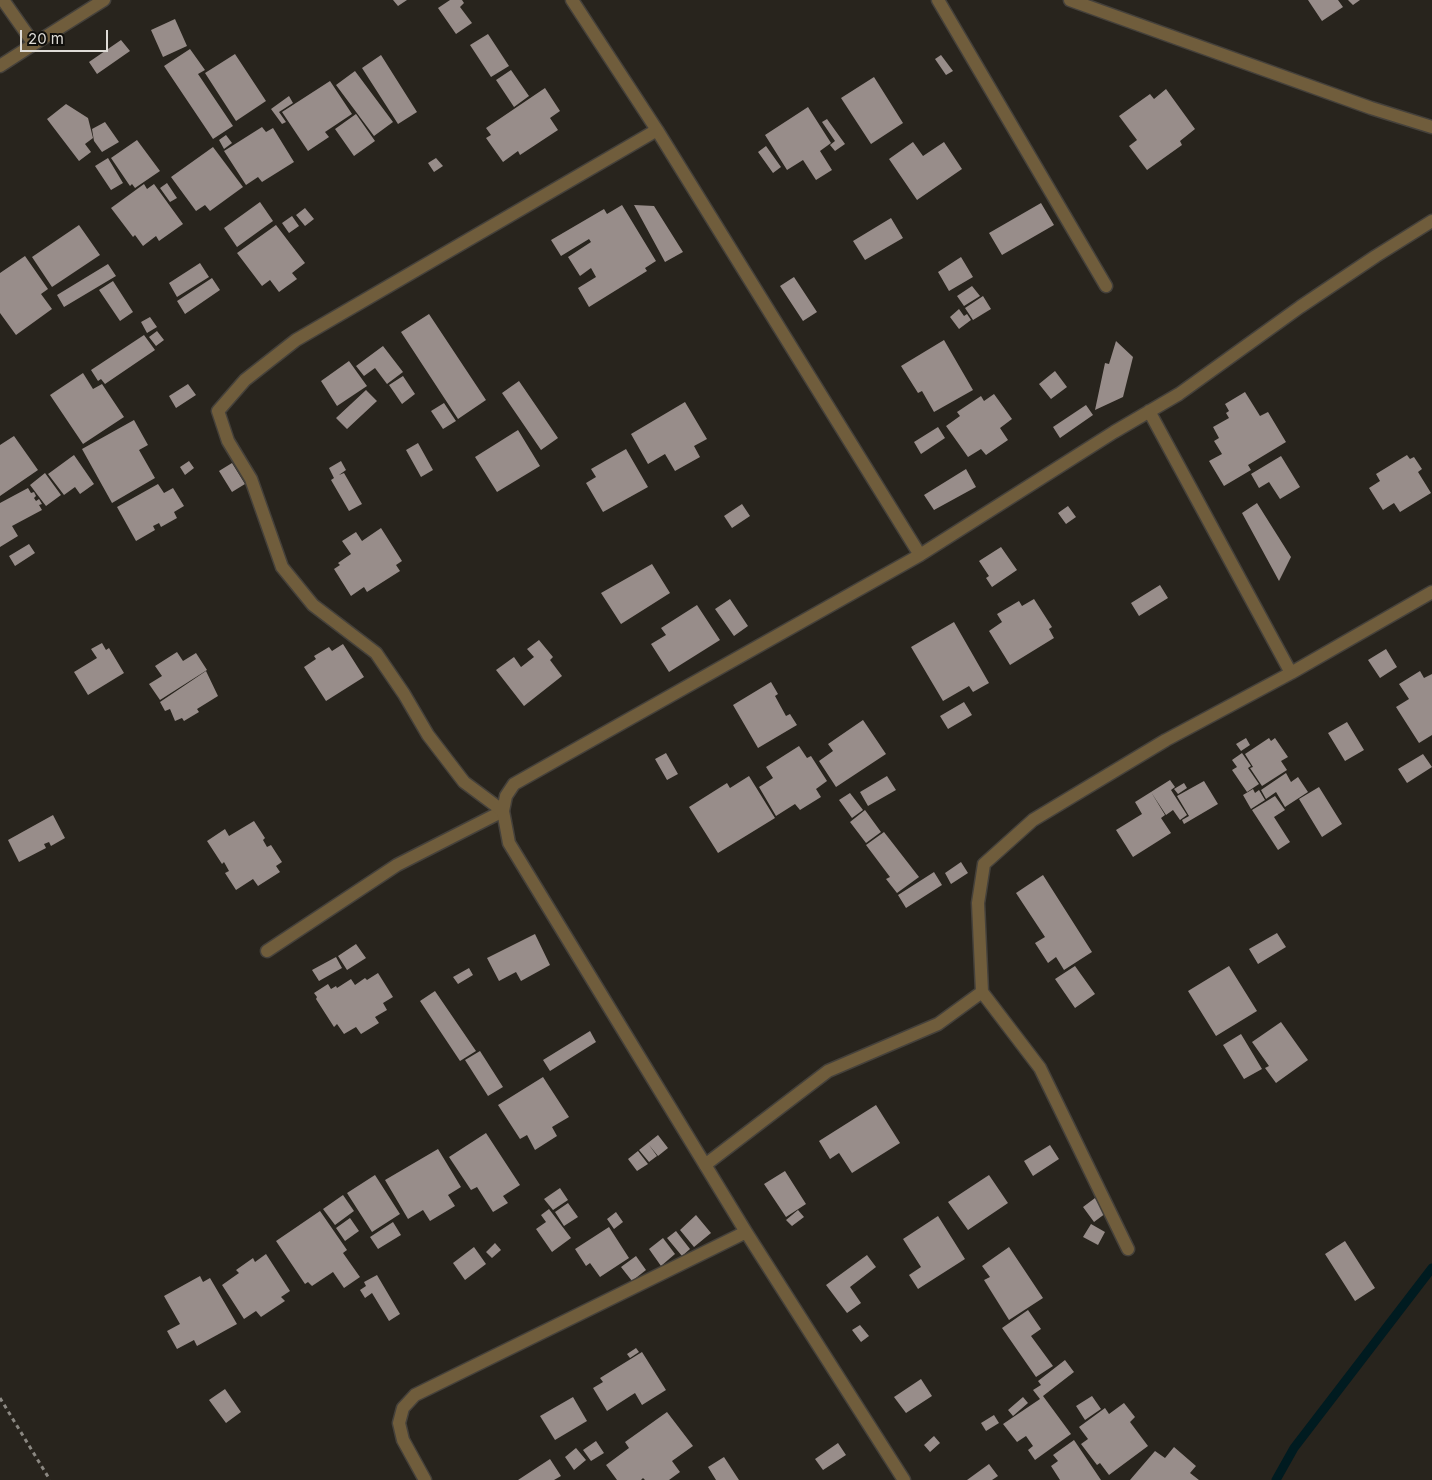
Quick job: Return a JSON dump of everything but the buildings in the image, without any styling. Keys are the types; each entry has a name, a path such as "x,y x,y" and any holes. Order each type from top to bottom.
{"street":[{"path":"3,0 34,44"},
{"path":"0,66 104,0"},
{"path":"572,0 657,130 920,555"},
{"path":"938,0 1106,286"},
{"path":"1070,0 1085,3 1371,108 1432,127"},
{"path":"503,811 464,782 428,735 404,694 376,653 313,605 282,567 251,480 228,441 218,411 246,380 296,340 657,130"},
{"path":"904,1480 746,1232 509,843 503,811 506,796 514,784 920,555 1114,432 1179,394 1300,307 1432,221"},
{"path":"1149,411 1291,673"},
{"path":"1128,1250 1040,1068 982,992 978,903 984,864 1033,820 1166,740 1291,673 1432,592"},
{"path":"267,951 396,865 503,811"},
{"path":"706,1165 828,1071 938,1024 982,992"},
{"path":"425,1480 404,1440 399,1423 403,1408 415,1396 746,1232"}],"path":[{"path":"0,1398 50,1480"}],"waterway":[{"path":"1276,1480 1294,1448 1432,1268"}]}
